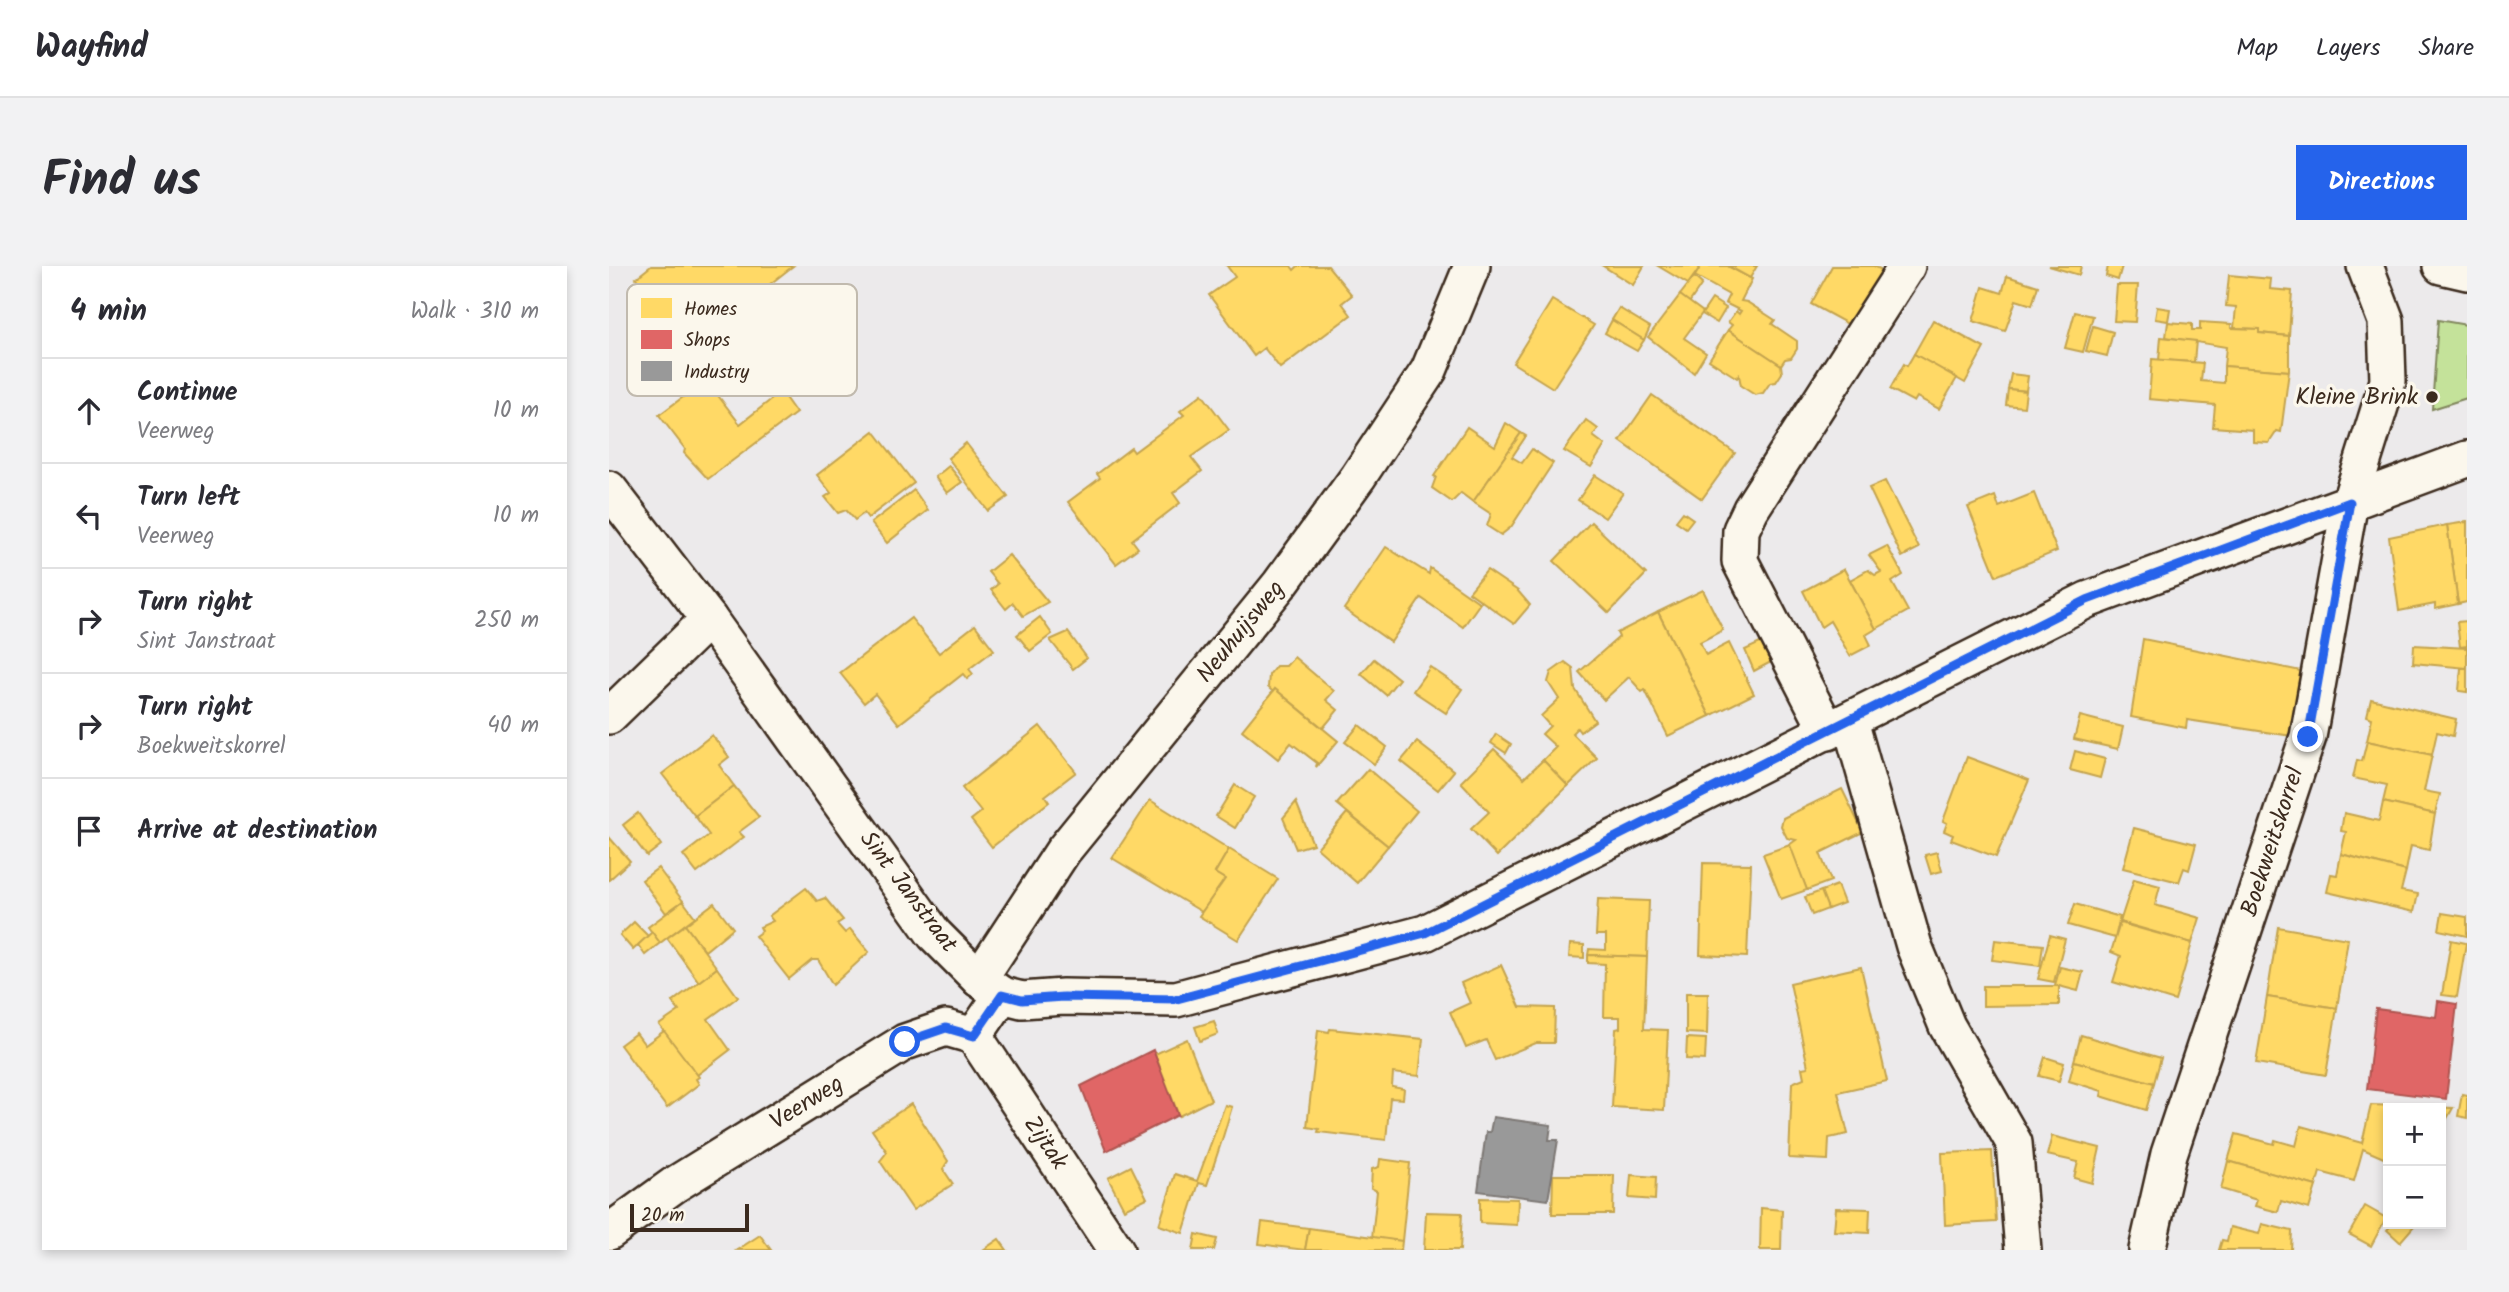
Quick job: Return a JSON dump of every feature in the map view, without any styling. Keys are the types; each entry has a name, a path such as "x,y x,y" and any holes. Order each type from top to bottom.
{"street":[{"name":"Neuhuijsweg","path":"991,987 1063,851 1280,584 1358,477 1429,370 1472,266"},
{"path":"1907,266 1751,509 1741,530 1740,561 1839,727 1914,946 1947,1027 2014,1143 2024,1250"},
{"name":"Boekweitskorrel","path":"2147,1250 2169,1154 2308,737 2350,502 2388,382 2386,321 2365,266"},
{"path":"2441,266 2467,272"},
{"path":"974,1036 991,987 1022,1000 1063,997 1177,999 1425,933 2087,600 2467,459"},
{"name":"Sint Janstraat","path":"609,489 709,619 935,934 991,987"},
{"path":"609,716 709,619"},
{"name":"Veerweg","path":"609,1232 674,1185 905,1042 946,1028 974,1036"},
{"name":"Zijtak","path":"974,1036 1116,1250"}],"green space":[{"path":"2438,320 2467,325 2467,398 2432,409"}],"building: Homes":[{"path":"651,266 793,266 770,284 641,284 636,278"},
{"path":"1227,266 1291,266 1294,270 1298,266 1328,266 1352,295 1342,303 1351,315 1280,368 1264,348 1254,356 1209,295 1235,277"},
{"path":"1603,266 1644,266 1633,285"},
{"path":"1658,266 1701,266 1688,284"},
{"path":"1701,266 1728,266 1752,279 1741,301 1775,320 1772,324 1797,341 1797,349 1791,358 1785,359 1781,365 1728,330 1732,325 1728,322 1736,311 1739,314 1741,311 1725,303 1729,295 1695,276"},
{"path":"1728,266 1757,266 1750,278"},
{"path":"1832,266 1874,266 1886,272 1855,328 1811,304"},
{"path":"2049,266 2081,266 2079,275"},
{"path":"2108,266 2122,266 2118,280 2106,276"},
{"path":"2229,275 2271,279 2270,289 2292,291 2289,336 2259,333 2259,329 2234,328 2236,307 2226,306"},
{"path":"2007,276 2038,286 2032,305 2016,300 2005,331 1973,321 1983,287 2002,293"},
{"path":"1694,277 1702,284 1689,303 1680,295"},
{"path":"2117,285 2138,285 2135,322 2114,321"},
{"path":"1680,295 1703,312 1684,338 1706,353 1694,373 1648,337"},
{"path":"1712,299 1726,308 1717,323 1702,314"},
{"path":"1552,300 1594,325 1553,388 1513,363"},
{"path":"2157,307 2170,309 2168,321 2155,319"},
{"path":"1619,308 1650,327 1644,340 1612,320"},
{"path":"2075,312 2093,316 2083,352 2065,348"},
{"path":"1612,320 1644,340 1637,351 1605,333"},
{"path":"1933,320 1984,348 1965,383 1914,354"},
{"path":"2168,322 2192,324 2192,330 2200,330 2200,322 2231,324 2231,328 2259,329 2259,333 2289,336 2289,371 2224,366 2226,347 2166,337"},
{"path":"2093,326 2113,332 2107,356 2086,351"},
{"path":"1728,330 1781,365 1782,373 1763,393 1755,395 1741,386 1739,375 1737,378 1709,360"},
{"path":"2161,337 2196,341 2194,362 2159,360"},
{"path":"1914,354 1957,378 1939,409 1917,397 1914,402 1890,389 1904,364 1907,366"},
{"path":"2152,359 2203,363 2201,381 2224,383 2224,366 2289,371 2281,432 2277,431 2269,443 2253,442 2253,430 2213,427 2215,405 2149,399"},
{"path":"2011,374 2028,376 2026,391 2008,389"},
{"path":"2008,389 2026,391 2024,407 2006,405"},
{"path":"1202,394 1229,430 1191,457 1202,471 1173,493 1180,503 1132,540 1138,548 1116,564 1068,502 1100,478 1097,474 1131,448 1134,452 1184,415 1180,411"},
{"path":"1652,395 1735,453 1702,499 1620,441"},
{"path":"685,396 718,396 740,424 776,396 784,396 796,413 708,479 684,453 685,449 659,415"},
{"path":"1586,420 1598,429 1593,436 1605,445 1591,467 1564,451"},
{"path":"1506,423 1521,433 1473,502 1461,493 1452,502 1432,488 1436,477 1434,476 1467,427 1495,446"},
{"path":"874,431 914,483 868,518 864,513 855,520 846,510 838,513 825,497 831,493 817,475"},
{"path":"1521,433 1526,436 1512,457 1522,463 1532,449 1553,463 1511,527 1501,535 1487,526 1491,514 1473,502"},
{"path":"966,443 1008,497 988,511 948,458"},
{"path":"949,466 962,482 947,493 935,477"},
{"path":"1595,475 1623,493 1605,518 1578,500"},
{"path":"1885,481 1919,548 1902,557 1869,488"},
{"path":"914,490 928,510 887,543 871,523"},
{"path":"2034,493 2057,551 1996,576 1968,507 1995,496 1999,507"},
{"path":"1683,512 1693,519 1686,528 1676,521"},
{"path":"1591,522 1646,574 1609,613 1554,561"},
{"path":"2467,522 2467,602 2458,604 2447,525"},
{"path":"2447,525 2458,604 2435,609 2435,604 2399,611 2389,537"},
{"path":"1887,546 1903,575 1892,582 1908,611 1876,629 1850,580 1868,570 1875,575 1881,572 1869,555"},
{"path":"1386,547 1429,574 1430,568 1480,603 1463,627 1421,598 1391,642 1344,609"},
{"path":"1009,555 1048,602 1023,616 1013,603 1006,609 991,590 998,584 988,572"},
{"path":"1844,569 1876,629 1866,635 1871,645 1850,656 1830,621 1821,627 1803,591"},
{"path":"1487,570 1518,591 1530,605 1514,624 1469,592"},
{"path":"1703,590 1723,630 1700,642 1706,655 1729,643 1754,694 1710,716 1658,612"},
{"path":"1658,612 1710,716 1668,736 1645,690 1642,692 1629,677 1604,700 1579,672 1619,637 1617,633"},
{"path":"1040,617 1052,634 1030,651 1017,635"},
{"path":"911,618 939,653 975,625 994,650 969,669 973,674 967,679 963,674 899,724 875,694 864,703 840,673"},
{"path":"2467,621 2467,646 2460,647 2457,622"},
{"path":"1068,632 1087,658 1073,669 1050,640"},
{"path":"2143,639 2301,671 2292,736 2187,720 2186,728 2131,717"},
{"path":"1762,642 1771,662 1754,671 1745,650"},
{"path":"2414,645 2467,648 2467,668 2413,663"},
{"path":"1294,657 1334,691 1326,700 1338,710 1323,728 1275,689 1273,692 1268,687 1269,675 1276,666 1286,666"},
{"path":"1374,659 1399,679 1386,695 1361,674"},
{"path":"1565,662 1573,668 1575,689 1595,721 1580,732 1577,728 1572,733 1597,758 1568,786 1543,760 1556,747 1542,734 1550,726 1541,716 1559,699 1548,682 1551,672"},
{"path":"1430,667 1462,689 1446,713 1413,691"},
{"path":"2461,668 2467,668 2467,692 2459,691"},
{"path":"1275,689 1338,741 1316,767 1317,763 1291,743 1278,759 1242,730"},
{"path":"2371,699 2456,719 2453,736 2437,732 2432,755 2367,741 2372,718 2367,716"},
{"path":"2080,716 2123,727 2118,749 2074,739"},
{"path":"1359,725 1387,747 1374,764 1345,742"},
{"path":"1040,726 1076,772 1045,796 1049,802 992,847 971,820 981,812 962,788"},
{"path":"1496,734 1511,744 1506,753 1491,743"},
{"path":"712,735 729,757 719,765 734,786 695,816 662,774"},
{"path":"2367,741 2432,755 2424,791 2440,794 2435,814 2383,802 2387,785 2353,778 2357,760 2362,761"},
{"path":"1417,742 1454,771 1438,790 1401,761"},
{"path":"1494,749 1524,778 1543,760 1568,786 1497,856 1471,829 1489,812 1461,782"},
{"path":"2075,751 2105,759 2100,778 2070,770"},
{"path":"1967,757 2029,780 1996,857 1951,840 1953,835 1944,831 1947,823 1943,821"},
{"path":"1368,769 1417,811 1388,846 1337,804"},
{"path":"1235,785 1254,797 1235,828 1216,816"},
{"path":"734,786 759,817 739,832 744,837 697,873 683,855 709,835 695,816"},
{"path":"1842,789 1863,832 1820,853 1831,881 1807,890 1789,845 1796,840 1787,838 1781,826 1783,818"},
{"path":"1150,800 1229,849 1215,873 1225,879 1202,912 1112,858"},
{"path":"1296,802 1313,844 1296,849 1283,818"},
{"path":"2383,802 2435,814 2429,850 2411,846 2406,871 2341,854 2346,832 2341,831 2344,813 2379,821"},
{"path":"638,813 661,845 647,856 623,825"},
{"path":"1347,813 1388,846 1357,883 1317,848"},
{"path":"2134,828 2196,844 2189,870 2184,868 2179,882 2123,868"},
{"path":"609,837 630,861 609,880"},
{"path":"1790,845 1807,890 1781,899 1763,854"},
{"path":"1229,849 1278,879 1238,940 1199,916 1225,879 1215,873"},
{"path":"1937,852 1942,871 1931,874 1925,855"},
{"path":"2341,854 2406,871 2401,891 2418,894 2414,912 2327,892 2331,874 2337,875"},
{"path":"1703,863 1751,864 1747,957 1700,955"},
{"path":"658,868 683,901 666,913 642,880"},
{"path":"2134,879 2160,886 2155,905 2200,918 2192,943 2120,922"},
{"path":"1837,885 1844,903 1828,909 1821,891"},
{"path":"806,888 817,901 825,898 843,920 837,924 845,933 850,929 869,952 833,985 818,960 812,960 789,979 755,936 762,931 760,927 773,921 769,916"},
{"path":"1821,891 1828,909 1812,915 1805,897"},
{"path":"1598,899 1649,901 1647,957 1588,955 1589,949 1606,950 1606,935 1596,935"},
{"path":"683,901 695,917 660,943 648,927"},
{"path":"714,903 733,928 705,951 685,925"},
{"path":"2075,904 2120,917 2115,938 2068,925"},
{"path":"2442,913 2467,917 2467,936 2439,930"},
{"path":"634,922 648,936 633,950 620,935"},
{"path":"2120,923 2192,943 2175,1001 2113,982 2121,956 2111,952"},
{"path":"685,925 717,968 699,982 667,938"},
{"path":"2278,927 2348,939 2337,1008 2267,997"},
{"path":"652,932 660,943 645,955 638,945"},
{"path":"2050,935 2065,939 2054,982 2038,979"},
{"path":"1995,940 2043,945 2040,966 1992,960"},
{"path":"2451,940 2466,943 2457,997 2442,995"},
{"path":"1570,944 1584,945 1584,958 1569,957"},
{"path":"1588,955 1647,957 1644,1029 1668,1030 1664,1110 1612,1107 1616,1029 1620,1028 1620,1017 1604,1017 1605,964 1588,963"},
{"path":"1501,965 1520,1007 1555,1008 1554,1043 1536,1043 1495,1060 1486,1040 1466,1048 1450,1012 1470,1003 1461,983"},
{"path":"1861,967 1887,1081 1838,1092 1848,1134 1829,1138 1828,1160 1789,1158 1792,1083 1804,1078 1802,1068 1808,1067 1790,983"},
{"path":"2060,967 2083,972 2078,991 2055,985"},
{"path":"717,968 738,997 708,1019 730,1050 697,1075 659,1025 679,1011 672,1002"},
{"path":"1983,986 2059,986 2059,1005 1983,1006"},
{"path":"1686,993 1708,993 1707,1034 1686,1033"},
{"path":"2267,997 2337,1008 2326,1075 2256,1063"},
{"path":"1214,1021 1218,1034 1200,1041 1195,1027"},
{"path":"1330,1029 1423,1039 1419,1076 1393,1073 1392,1087 1404,1089 1403,1099 1390,1098 1386,1140 1318,1132 1319,1129 1307,1127 1318,1030 1329,1032"},
{"path":"664,1031 699,1077 696,1079 699,1084 667,1108 620,1045 636,1033 645,1045"},
{"path":"2081,1035 2161,1058 2154,1083 2074,1061"},
{"path":"1687,1038 1706,1039 1705,1060 1686,1059"},
{"path":"1187,1039 1211,1100 1179,1116 1155,1054"},
{"path":"2045,1057 2064,1063 2059,1081 2039,1076"},
{"path":"2074,1061 2154,1083 2146,1110 2101,1096 2102,1091 2069,1081"},
{"path":"2462,1094 2467,1095 2467,1118 2458,1116"},
{"path":"911,1104 948,1161 943,1169 953,1184 913,1210 880,1161 887,1152 872,1130"},
{"path":"1225,1105 1232,1107 1222,1140 1207,1185 1199,1183 1183,1233 1159,1225 1175,1174 1197,1181"},
{"path":"2371,1105 2383,1105 2383,1158 2363,1149 2354,1181 2320,1172 2316,1186 2228,1161 2236,1134 2274,1144 2275,1140 2296,1146 2301,1126 2362,1143"},
{"path":"2446,1108 2453,1108 2446,1120"},
{"path":"2052,1136 2100,1148 2092,1183 2074,1178 2078,1162 2047,1155"},
{"path":"1992,1151 1996,1222 1945,1225 1942,1153"},
{"path":"1380,1159 1410,1163 1402,1241 1372,1238 1377,1191 1371,1188 1372,1169 1379,1167"},
{"path":"2228,1161 2316,1186 2309,1209 2281,1201 2278,1212 2255,1206 2257,1200 2221,1189"},
{"path":"1131,1166 1147,1198 1124,1209 1108,1178"},
{"path":"1553,1175 1614,1175 1613,1214 1552,1214"},
{"path":"1631,1175 1656,1177 1655,1200 1629,1198"},
{"path":"1480,1198 1518,1199 1517,1225 1480,1223"},
{"path":"2365,1206 2383,1216 2383,1224 2371,1246 2349,1234"},
{"path":"1761,1208 1782,1210 1781,1250 1760,1250"},
{"path":"1836,1208 1870,1209 1869,1233 1834,1231"},
{"path":"1426,1212 1462,1213 1460,1250 1424,1250"},
{"path":"1262,1222 1309,1228 1305,1250 1259,1244"},
{"path":"2262,1224 2292,1231 2291,1250 2219,1250 2222,1240 2227,1241 2230,1227 2259,1234"},
{"path":"1309,1228 1402,1241 1401,1250 1305,1250"},
{"path":"2388,1229 2411,1229 2400,1242"},
{"path":"1196,1234 1217,1239 1214,1250 1193,1250"},
{"path":"760,1235 771,1250 737,1250"},
{"path":"999,1239 1007,1250 983,1250"}],"building: Shops":[{"path":"2438,1001 2457,1004 2446,1099 2367,1089 2376,1009 2436,1017"},
{"path":"1153,1050 1178,1115 1106,1151 1081,1086"}],"building: Industry":[{"path":"1493,1117 1551,1125 1549,1140 1558,1140 1548,1200 1478,1191 1486,1132 1490,1132"}],"place":[{"name":"Kleine Brink","path":"2432,397"}],"route":[{"path":"905,1042 946,1028 974,1036 1002,995 1022,1000 1063,997 1177,999 1425,933 2087,600 2350,502 2308,737"}]}
